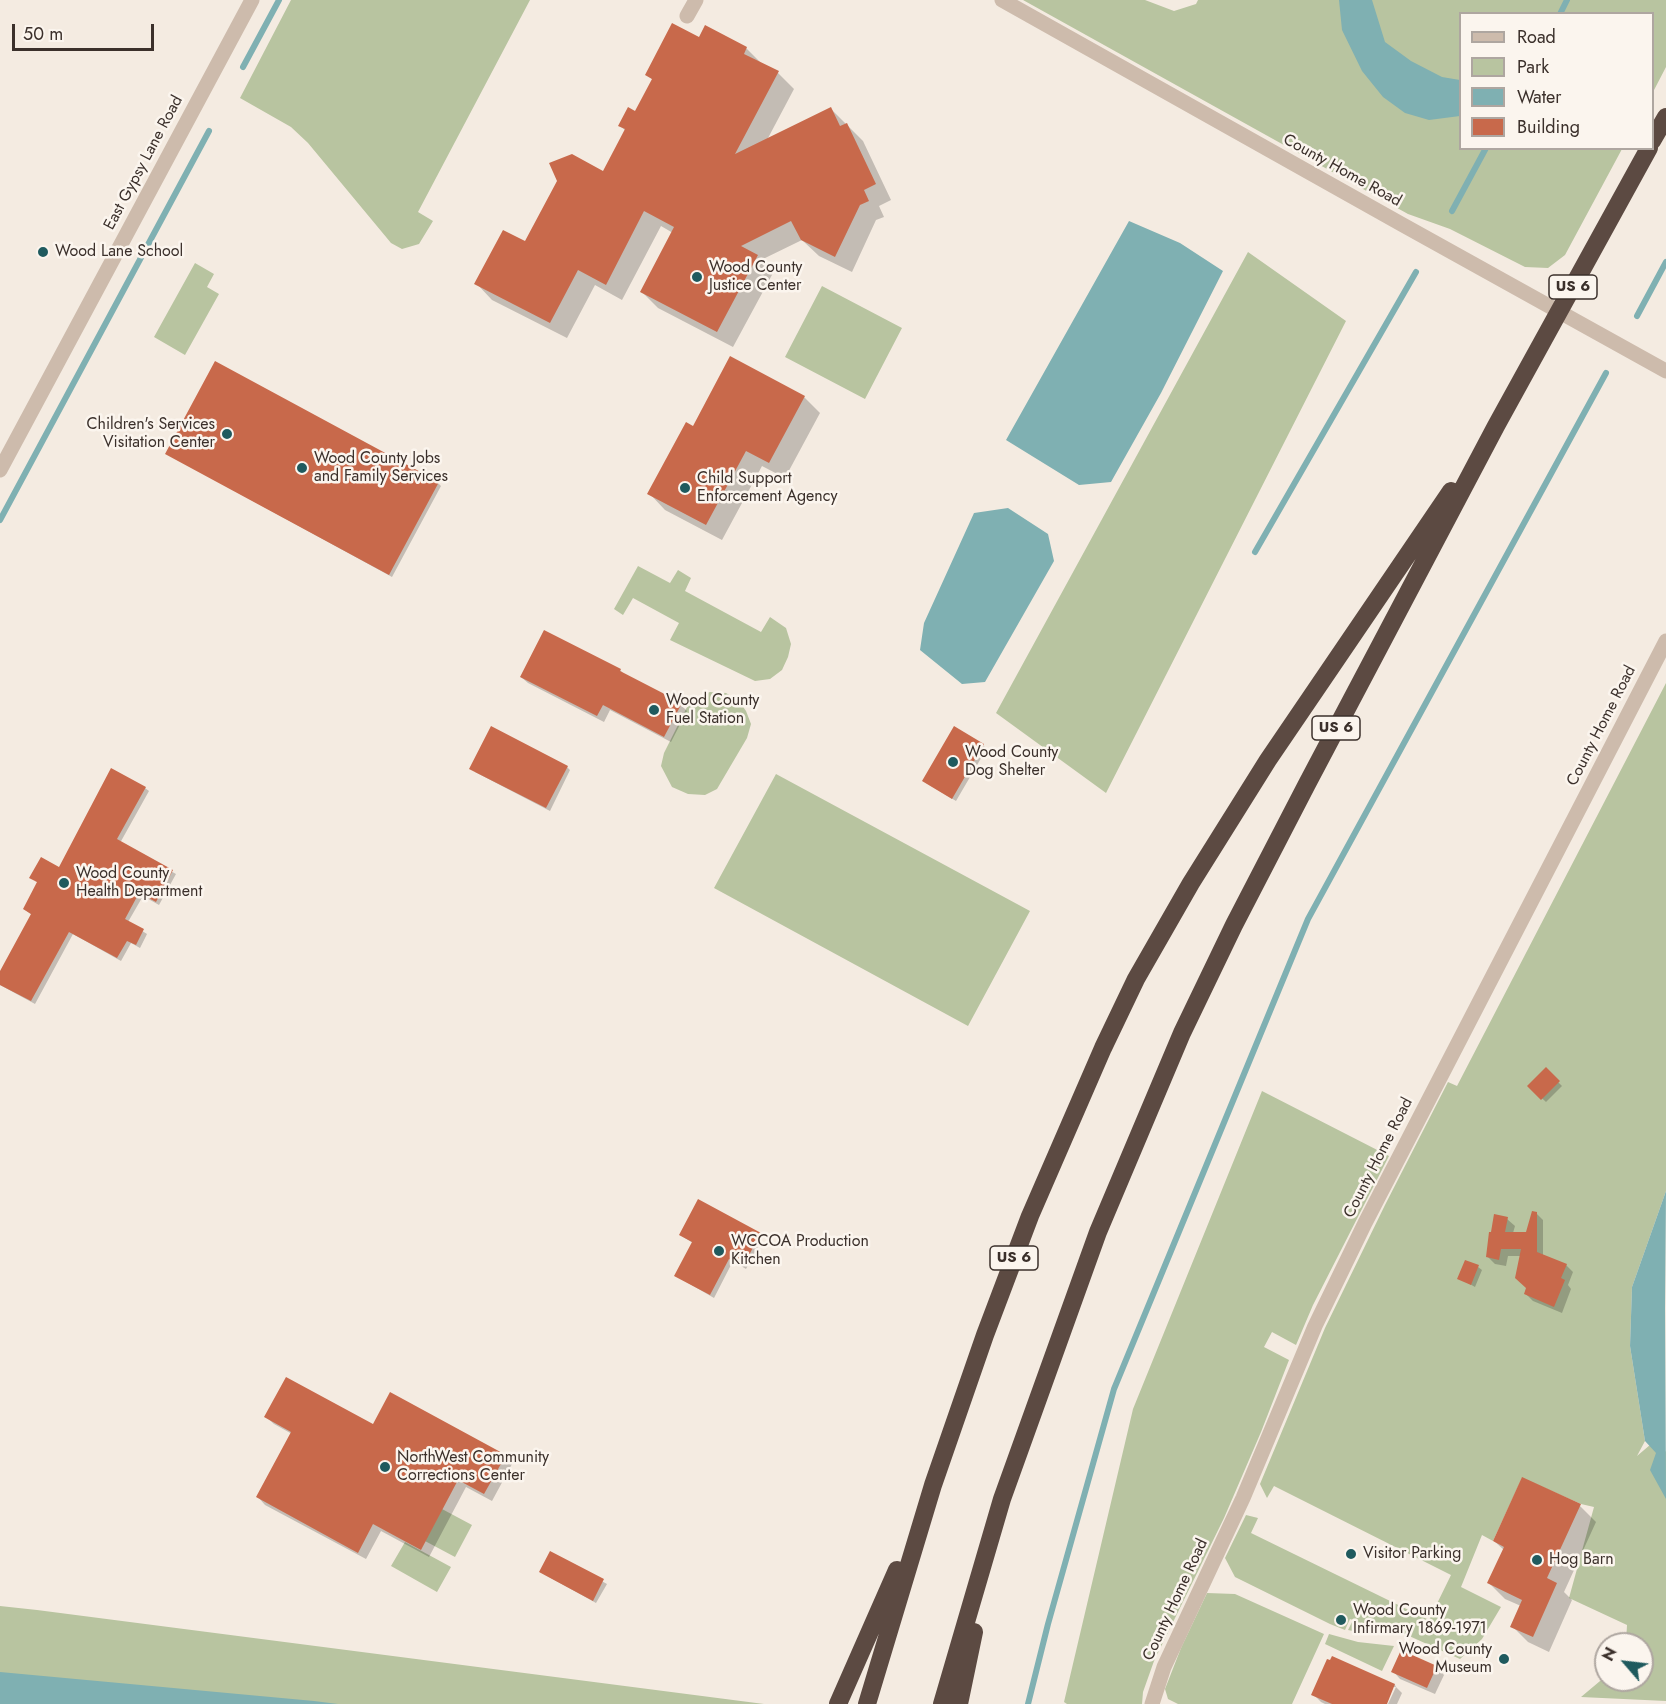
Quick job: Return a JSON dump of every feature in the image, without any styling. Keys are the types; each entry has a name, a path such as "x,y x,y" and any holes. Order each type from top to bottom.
{"highway":[{"path":"1654,139 1666,117"},
{"name":"US 6","path":"942,1704 1002,1499 1098,1233 1182,1033 1301,794 1496,426 1648,150"},
{"name":"US 6","path":"867,1704 933,1485 985,1335 1030,1216 1103,1048 1136,979 1191,883 1268,760 1496,426"},
{"path":"838,1704 933,1485"},
{"path":"959,1704 1002,1499"}],"street":[{"name":"East Gypsy Lane Road","path":"0,470 252,0"},
{"path":"687,16 696,0"},
{"name":"County Home Road","path":"1002,0 1666,370"},
{"name":"County Home Road","path":"1152,1704 1164,1666 1244,1498 1315,1326 1365,1223 1666,641"}],"green space":[{"path":"291,0 530,0 418,212 433,221 419,244 402,249 391,243 308,143 291,127 240,98"},
{"path":"1023,0 1145,0 1174,11 1196,4 1198,0 1666,0 1666,67 1654,90 1654,12 1459,12 1459,150 1621,150 1565,255 1548,268 1525,267 1450,229 1408,214"},
{"path":"1248,252 1346,321 1106,793 996,713"},
{"path":"195,263 214,274 207,287 219,294 185,355 154,337"},
{"path":"822,286 902,328 865,399 785,357"},
{"path":"638,566 670,583 678,570 691,578 685,591 761,632 770,617 786,628 791,644 782,670 770,679 755,681 670,640 679,623 633,598 623,615 614,609"},
{"path":"1666,683 1666,1191 1632,1287 1630,1346 1645,1441 1637,1456 1657,1439 1666,1452 1666,1701 1581,1697 1594,1686 1594,1692 1654,1692 1654,1632 1627,1632 1627,1625 1569,1598 1594,1507 1581,1504 1522,1478 1493,1541 1482,1535 1461,1587 1501,1607 1482,1639 1460,1659 1396,1630 1363,1633 1348,1630 1353,1620 1350,1619 1345,1630 1330,1624 1235,1577 1225,1558 1246,1515 1258,1518 1251,1533 1429,1620 1451,1575 1274,1486 1267,1498 1260,1484 1325,1328 1385,1205 1448,1082 1457,1086"},
{"path":"710,692 726,693 739,701 751,724 747,738 717,789 705,795 688,794 672,787 661,766 664,753 687,707 696,697"},
{"path":"776,774 1030,911 968,1026 714,888"},
{"path":"1262,1091 1389,1156 1313,1305 1296,1345 1272,1332 1264,1347 1289,1360 1224,1518 1154,1661 1143,1692 1142,1704 1067,1704 1064,1702 1133,1409"},
{"path":"442,1509 472,1525 455,1557 425,1541"},
{"path":"405,1542 451,1567 437,1592 391,1566"},
{"path":"1207,1593 1235,1594 1324,1634 1292,1704 1178,1704 1168,1699 1165,1689"},
{"path":"0,1606 37,1610 764,1704 0,1704"},
{"path":"1329,1634 1358,1642 1394,1646 1382,1671 1325,1644"}],"water":[{"path":"1339,0 1372,0 1385,42 1411,61 1442,77 1459,80 1459,116 1429,120 1405,113 1383,97 1362,71 1342,30"},
{"path":"1129,221 1180,243 1223,271 1161,393 1111,482 1079,485 1006,440"},
{"path":"1008,508 1048,534 1054,561 985,682 962,684 920,650 924,623 974,513"},
{"path":"1666,1191 1666,1499 1650,1470 1656,1453 1645,1441 1630,1346 1632,1287"},
{"path":"0,1672 314,1701 338,1704 0,1704"}],"building":[{"name":"Wood County Justice Center","path":"672,23 699,37 705,25 747,47 744,54 779,71 735,154 831,107 840,126 847,123 876,184 864,190 869,201 860,205 835,257 801,240 791,221 741,246 758,255 717,332 640,292 674,227 644,211 606,285 578,270 550,323 474,284 503,230 525,241 557,181 549,163 572,154 603,171 625,129 618,126 628,107 635,111 652,79 645,75"},
{"path":"730,356 805,396 769,463 746,451 706,525 647,494 686,422 693,426"},
{"name":"Wood County Jobs and Family Services","path":"215,361 439,482 389,575 165,454"},
{"path":"544,630 682,703 664,737 603,705 597,716 520,677"},
{"path":"491,726 568,766 546,808 469,769"},
{"name":"Wood County Dog Shelter","path":"954,726 984,744 952,799 922,781"},
{"name":"Wood County Health Department","path":"111,768 146,787 117,839 173,870 156,902 139,893 125,919 144,929 136,945 127,941 117,958 69,932 31,1001 0,985 0,971 31,914 23,909 37,882 29,878 41,857 59,867"},
{"path":"1546,1067 1560,1081 1541,1100 1527,1086"},
{"name":"WCCOA Production Kitchen","path":"698,1199 761,1233 743,1266 729,1259 710,1295 674,1276 692,1242 679,1235"},
{"path":"1532,1211 1537,1212 1537,1252 1567,1264 1561,1278 1565,1280 1554,1307 1524,1294 1526,1288 1515,1278 1521,1249 1501,1249 1499,1260 1486,1257 1494,1214 1508,1217 1505,1232 1526,1232"},
{"path":"1465,1260 1479,1265 1471,1285 1457,1279"},
{"name":"NorthWest Community Corrections Center","path":"286,1377 373,1424 390,1392 506,1455 484,1494 458,1480 421,1550 373,1524 358,1553 256,1497 291,1432 264,1417"},
{"name":"Hog Barn","path":"1522,1477 1581,1504 1547,1578 1557,1583 1533,1637 1510,1627 1522,1600 1487,1583 1504,1547 1493,1541"},
{"path":"550,1551 604,1579 593,1601 539,1572"},
{"path":"1401,1650 1437,1666 1427,1688 1391,1672"},
{"name":"Wood County Museum","path":"1332,1656 1395,1684 1387,1704 1332,1704 1311,1695 1327,1659 1330,1660"}],"waterway":[{"path":"243,67 279,0"},
{"path":"1561,12 1567,0"},
{"path":"0,520 209,131"},
{"path":"1452,211 1485,150"},
{"path":"1637,316 1666,262"},
{"path":"1255,552 1416,272"},
{"path":"1028,1704 1114,1389 1308,919 1606,373"}],"place":[{"name":"Wood Lane School","path":"43,252"},
{"name":"Wood County Justice Center","path":"697,277"},
{"name":"Children's Services Visitation Center","path":"227,434"},
{"name":"Wood County Jobs and Family Services","path":"302,468"},
{"name":"Child Support Enforcement Agency","path":"685,488"},
{"name":"Wood County Fuel Station","path":"654,710"},
{"name":"Wood County Dog Shelter","path":"953,762"},
{"name":"Wood County Health Department","path":"64,883"},
{"name":"WCCOA Production Kitchen","path":"719,1251"},
{"name":"NorthWest Community Corrections Center","path":"385,1467"},
{"name":"Visitor Parking","path":"1351,1554"},
{"name":"Hog Barn","path":"1537,1560"},
{"name":"Wood County Infirmary 1869-1971","path":"1341,1620"},
{"name":"Wood County Museum","path":"1504,1659"}]}
